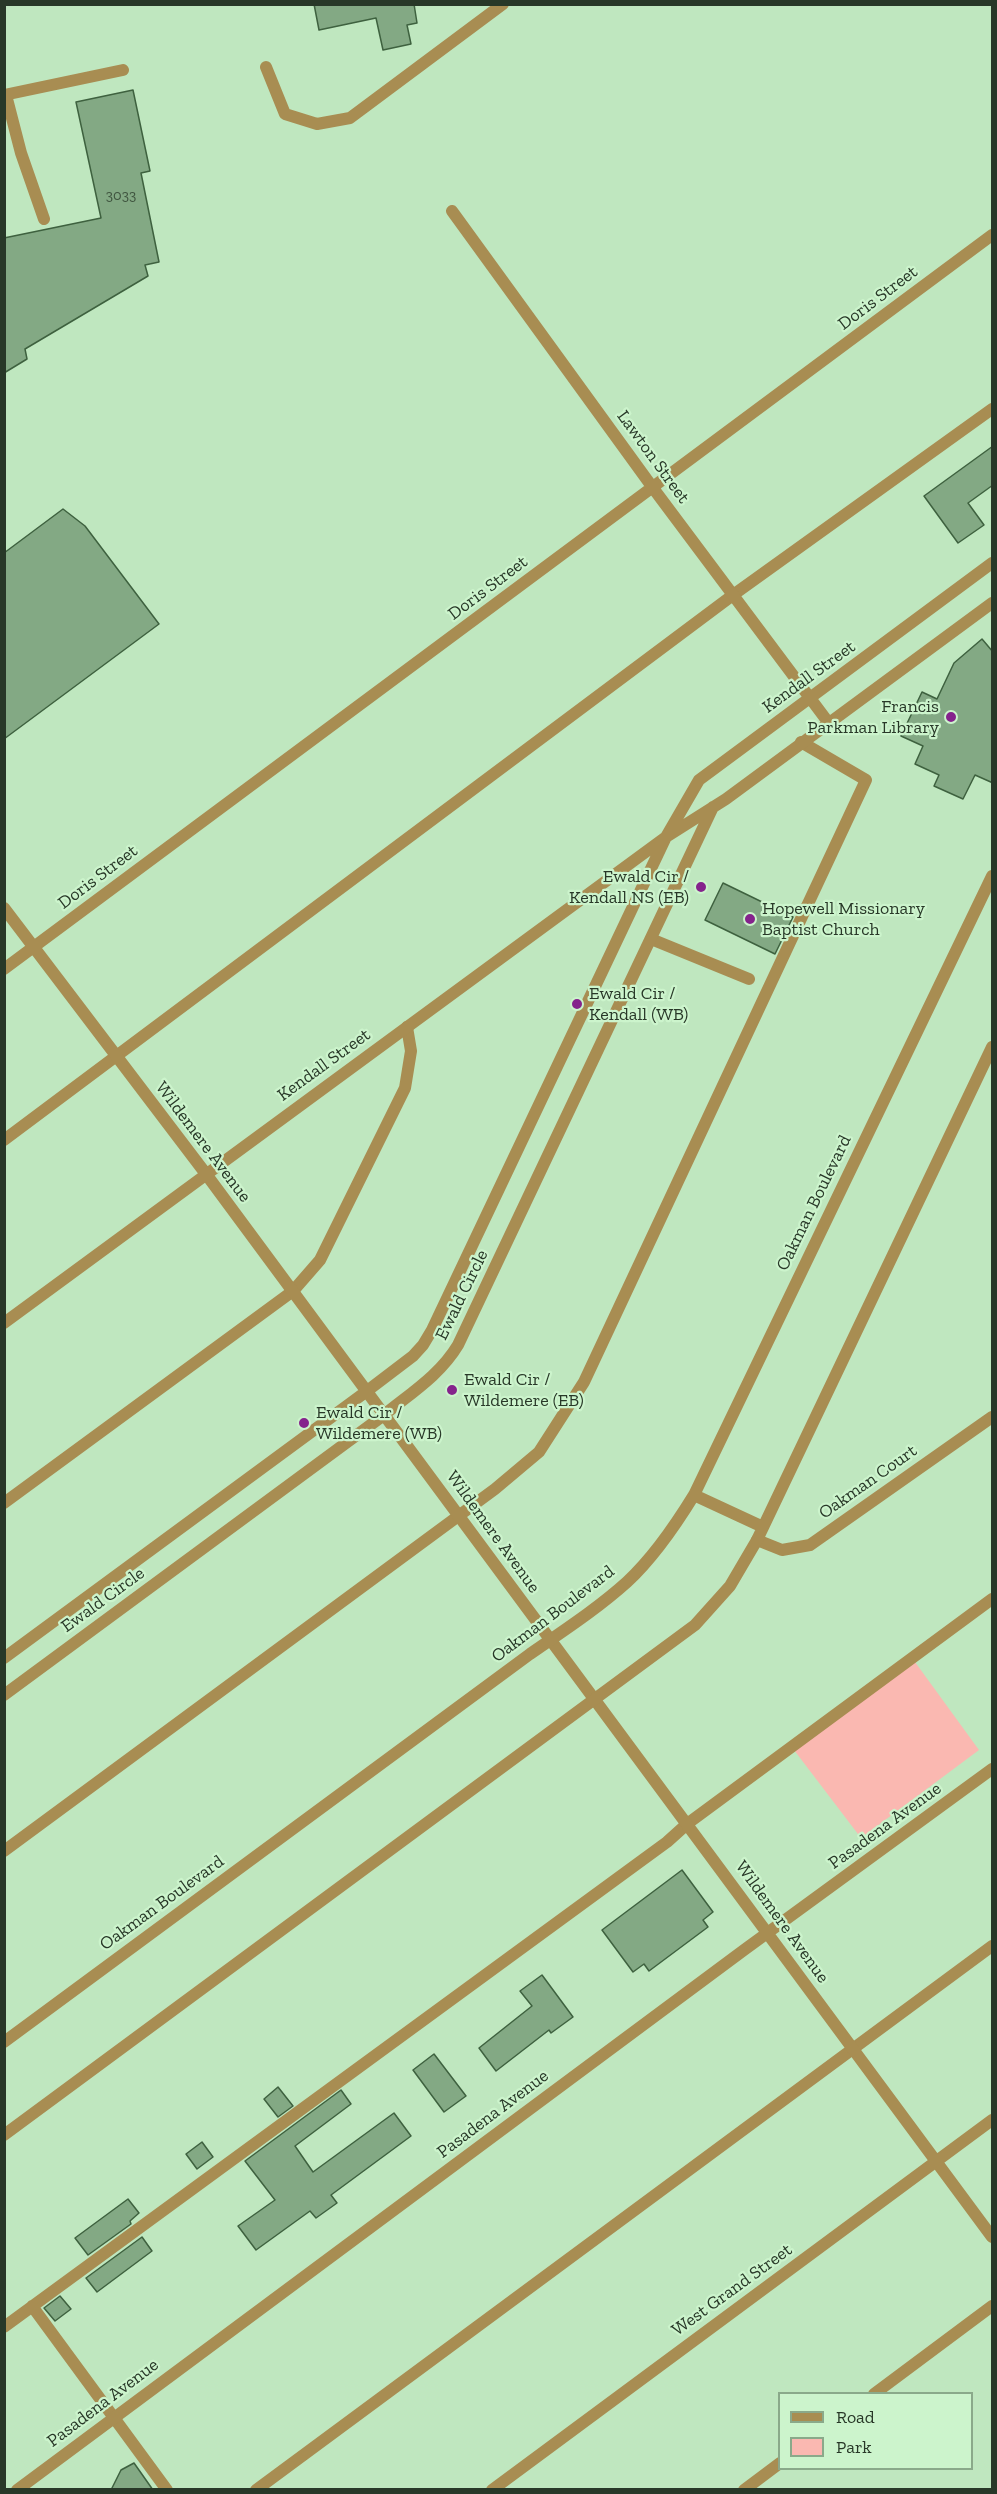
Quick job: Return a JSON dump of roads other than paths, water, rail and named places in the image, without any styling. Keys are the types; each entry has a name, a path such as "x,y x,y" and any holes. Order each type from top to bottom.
{"street":[{"path":"266,67 285,114 317,124 350,118 503,4"},
{"path":"44,219 21,153 5,95 123,70"},
{"name":"Lawton Street","path":"452,211 653,488 828,722"},
{"name":"Doris Street","path":"4,969 993,235"},
{"path":"4,1140 733,595 993,409"},
{"name":"Kendall Street","path":"666,837 699,780 993,563"},
{"name":"Kendall Street","path":"4,1323 666,837 714,806 993,603"},
{"path":"4,1851 458,1515 539,1452 584,1382 866,780 801,742"},
{"name":"Ewald Circle","path":"4,1695 384,1415 438,1372 458,1345 714,806"},
{"name":"Ewald Circle","path":"4,1658 412,1356 432,1330 666,837"},
{"name":"Oakman Boulevard","path":"4,2042 551,1640 628,1581 671,1533 694,1495 993,876"},
{"name":"Wildemere Avenue","path":"4,908 206,1174 993,2237"},
{"path":"651,939 749,979"},
{"path":"4,1503 292,1291 320,1260 405,1088 411,1051 407,1027"},
{"path":"4,2135 695,1625 730,1586 757,1540 993,1047"},
{"name":"Oakman Court","path":"757,1540 782,1550 810,1545 993,1417"},
{"path":"694,1495 763,1527"},
{"path":"4,2327 667,1842 687,1824 993,1599"},
{"name":"Pasadena Avenue","path":"17,2490 993,1769"},
{"path":"256,2490 993,1946"},
{"name":"West Grand Street","path":"492,2490 993,2120"},
{"path":"32,2306 167,2490"},
{"path":"877,2392 993,2306"},
{"path":"744,2490 778,2464"}],"place":[{"name":"Francis Parkman Library","path":"951,717"},
{"name":"Ewald Cir / Kendall NS (EB)","path":"701,887"},
{"name":"Hopewell Missionary Baptist Church","path":"750,919"},
{"name":"Ewald Cir / Kendall (WB)","path":"577,1004"},
{"name":"Ewald Cir / Wildemere (EB)","path":"452,1390"},
{"name":"Ewald Cir / Wildemere (WB)","path":"304,1423"}]}
